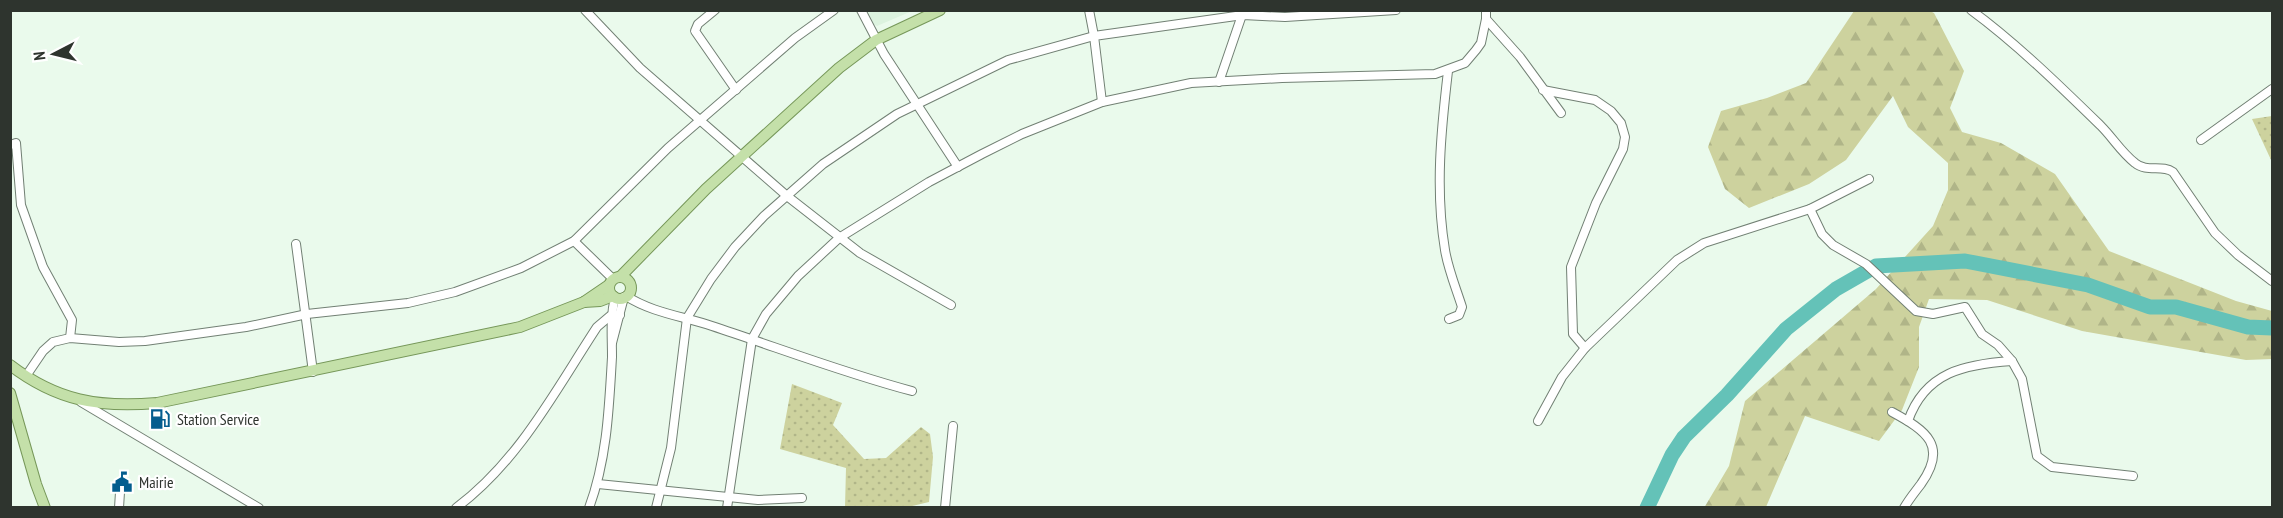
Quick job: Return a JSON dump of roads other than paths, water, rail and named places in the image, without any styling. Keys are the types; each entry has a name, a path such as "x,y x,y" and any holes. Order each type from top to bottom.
{"main road":[{"path":"10,364 48,389 81,402 158,403 520,327 619,289 634,265 671,223 739,157 832,74 876,40 940,10"},
{"path":"10,393 36,484 45,507"}],"street":[{"path":"585,10 640,68 701,120 739,157 839,238 894,274 951,305"},
{"path":"716,10 698,24 695,31 736,90"},
{"path":"26,376 43,351 53,342 70,338 119,342 145,341 246,327 307,314 391,305 455,292 521,268 574,241 668,148 795,38 834,10"},
{"path":"861,10 876,40 958,167"},
{"path":"1089,10 1102,102"},
{"path":"656,507 671,448 687,318 711,279 735,247 787,196 831,159 897,114 1008,60 1094,36 1243,13 1306,16 1396,10"},
{"path":"1971,10 2017,48 2103,128 2120,150 2137,165 2150,169 2167,168 2173,172 2215,233 2238,255 2272,281"},
{"path":"1219,82 1243,13"},
{"path":"727,507 737,453 752,339 766,314 798,276 839,238 958,167 1022,134 1102,102 1172,86 1293,78 1401,77 1448,71 1465,63 1481,43 1486,15"},
{"path":"1486,15 1561,113"},
{"path":"1448,71 1439,161 1439,204 1445,252 1462,307 1459,315 1449,319"},
{"path":"2201,140 2272,89"},
{"path":"1544,90 1595,100 1611,111 1621,123 1625,136 1623,149 1596,203 1571,267 1573,334 1585,348"},
{"path":"10,145 16,143 15,195 43,267 72,320 70,338"},
{"path":"1538,421 1563,377 1585,348 1677,260 1704,243 1810,209 1869,179"},
{"path":"1810,209 1822,234 1833,245 1866,264 1916,311 1933,314 1965,307 1982,334 1998,345 2012,361 2022,380 2037,456 2052,468 2133,476"},
{"path":"574,241 619,289 654,311 687,318 847,374 912,392"},
{"path":"296,244 313,372"},
{"path":"612,344 620,315 619,289"},
{"path":"589,507 598,484 608,431 612,344 610,316 619,289"},
{"path":"456,507 475,494 505,462 534,425 597,327 610,316 620,315"},
{"path":"1908,421 1922,391 1942,378 1982,363 2012,361"},
{"path":"81,402 259,507"},
{"path":"1892,412 1908,421 1928,439 1935,449 1934,460 1923,482 1904,507"},
{"path":"945,507 953,426"},
{"path":"598,484 776,501 802,498"},
{"path":"119,507 120,492"}],"waterway":[{"path":"1647,508 1672,455 1684,437 1727,395 1786,329 1836,289 1876,266 1965,261 2088,285 2150,307 2176,307 2248,327 2272,328"}],"place":[{"name":"Station Service","path":"160,419"},
{"name":"Mairie","path":"122,482"}]}
